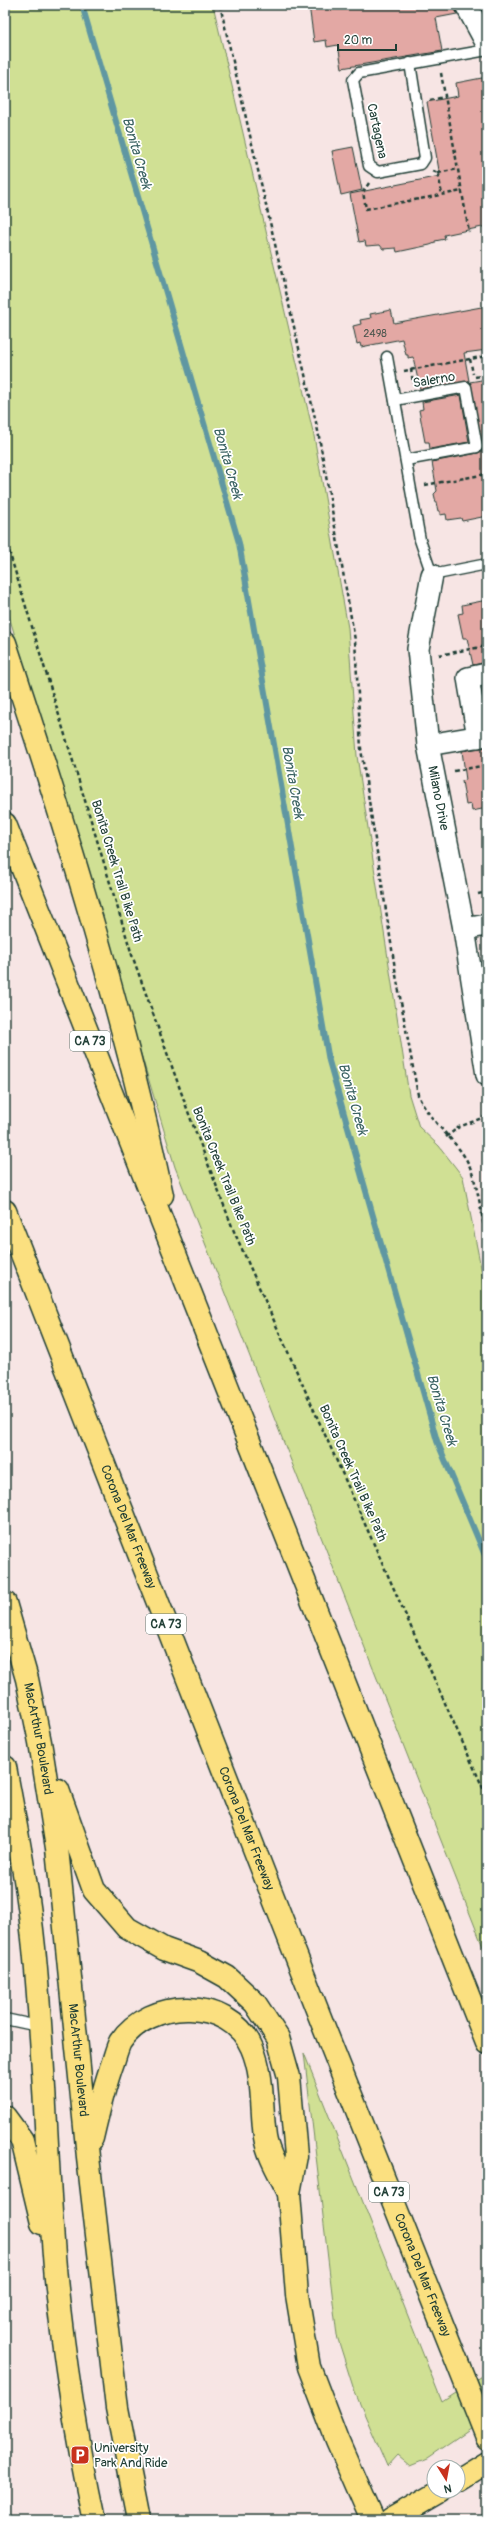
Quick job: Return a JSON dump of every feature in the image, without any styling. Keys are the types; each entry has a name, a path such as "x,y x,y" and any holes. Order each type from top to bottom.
{"main road":[{"path":"5,644 41,752 114,995 146,1119 176,1259"},
{"name":"CA 73","path":"5,824 487,2043"},
{"name":"Corona Del Mar Freeway","path":"6,1214 487,2437"},
{"name":"MacArthur Boulevard","path":"5,1603 27,1679 40,1742 57,1848 88,2157 117,2408 139,2520"},
{"path":"40,1742 94,1890 127,1928 164,1949 200,1962 227,1977 254,2003 278,2038 289,2077 296,2156 289,2193 297,2296 309,2367 337,2440 372,2520"},
{"path":"5,1767 20,1848 34,1948 56,2278 64,2350 78,2445 94,2520"},
{"path":"88,2157 103,2090 120,2042 142,2022 174,2009 207,2010 239,2030 251,2047 261,2085 265,2139 289,2193"},
{"path":"5,2117 22,2140 35,2198 56,2278"},
{"path":"466,2475 487,2462"},
{"path":"390,2520 426,2499"}],"street":[{"path":"466,5 487,44"},
{"name":"Milano Drive","path":"432,575 418,649 428,745 464,929 487,1075"},
{"path":"428,745 482,736 468,678 487,674"},
{"path":"464,929 487,925"}],"lane":[{"name":"Cartagena","path":"420,164 378,172 369,166 354,80 359,73 487,50"},
{"path":"410,64 425,158 420,164"},
{"path":"387,357 420,540 432,575 487,564"},
{"name":"Salerno","path":"395,400 466,387 477,447 406,460"},
{"path":"5,2019 38,2026"}],"path":[{"path":"220,5 318,431 355,640 361,749 396,975 418,1095 424,1109 466,1159 471,1172 487,1243"},
{"path":"438,59 469,232"},
{"path":"420,164 438,174 458,170"},
{"path":"378,172 363,192 366,209 462,191"},
{"path":"438,174 442,195"},
{"path":"390,373 487,356"},
{"path":"470,358 474,377"},
{"path":"411,487 487,474"},
{"name":"Bonita Creek Trail B ike Path","path":"5,538 132,955 190,1117 233,1229 487,1797"},
{"path":"419,659 487,646"},
{"path":"434,775 487,766"},
{"path":"446,1136 459,1127 487,1116"}],"green space":[{"path":"5,5 213,5 314,436 348,628 357,756 409,1095 419,1127 439,1146 463,1177 487,1298 487,1957 175,1167 5,603"},
{"path":"304,2053 442,2402 487,2373 487,2418 427,2459 410,2466 397,2455 387,2466 354,2390 337,2336"}],"building":[{"path":"309,5 454,5 457,14 436,18 442,51 342,68 338,45 327,47 326,40 314,42"},
{"path":"487,77 487,226 444,235 445,239 435,241 435,243 430,245 397,252 396,248 383,249 380,245 366,246 365,241 359,242 350,194 440,176 427,102 458,96 456,83"},
{"path":"353,147 362,190 341,195 332,151"},
{"path":"487,306 487,350 464,353 469,381 420,389 413,357 408,358 408,355 406,355 402,339 361,347 360,343 357,344 353,326 361,324 360,320 371,318 370,314 391,310 394,323"},
{"path":"487,379 487,516 462,521 461,518 447,520 446,514 440,515 440,511 438,511 434,494 437,491 432,462 478,453 483,450 470,382"},
{"path":"461,395 469,442 430,449 429,442 425,442 419,410 423,409 422,402"},
{"path":"487,600 487,662 473,665 467,638 463,638 458,614 463,613 462,605"},
{"path":"487,747 487,808 472,811 471,804 466,805 462,781 466,780 462,751"}],"waterway":[{"name":"Bonita Creek","path":"82,5 239,543 329,1061 437,1441 487,1560"}],"place":[{"name":"University Park And Ride","path":"80,2455"}]}
